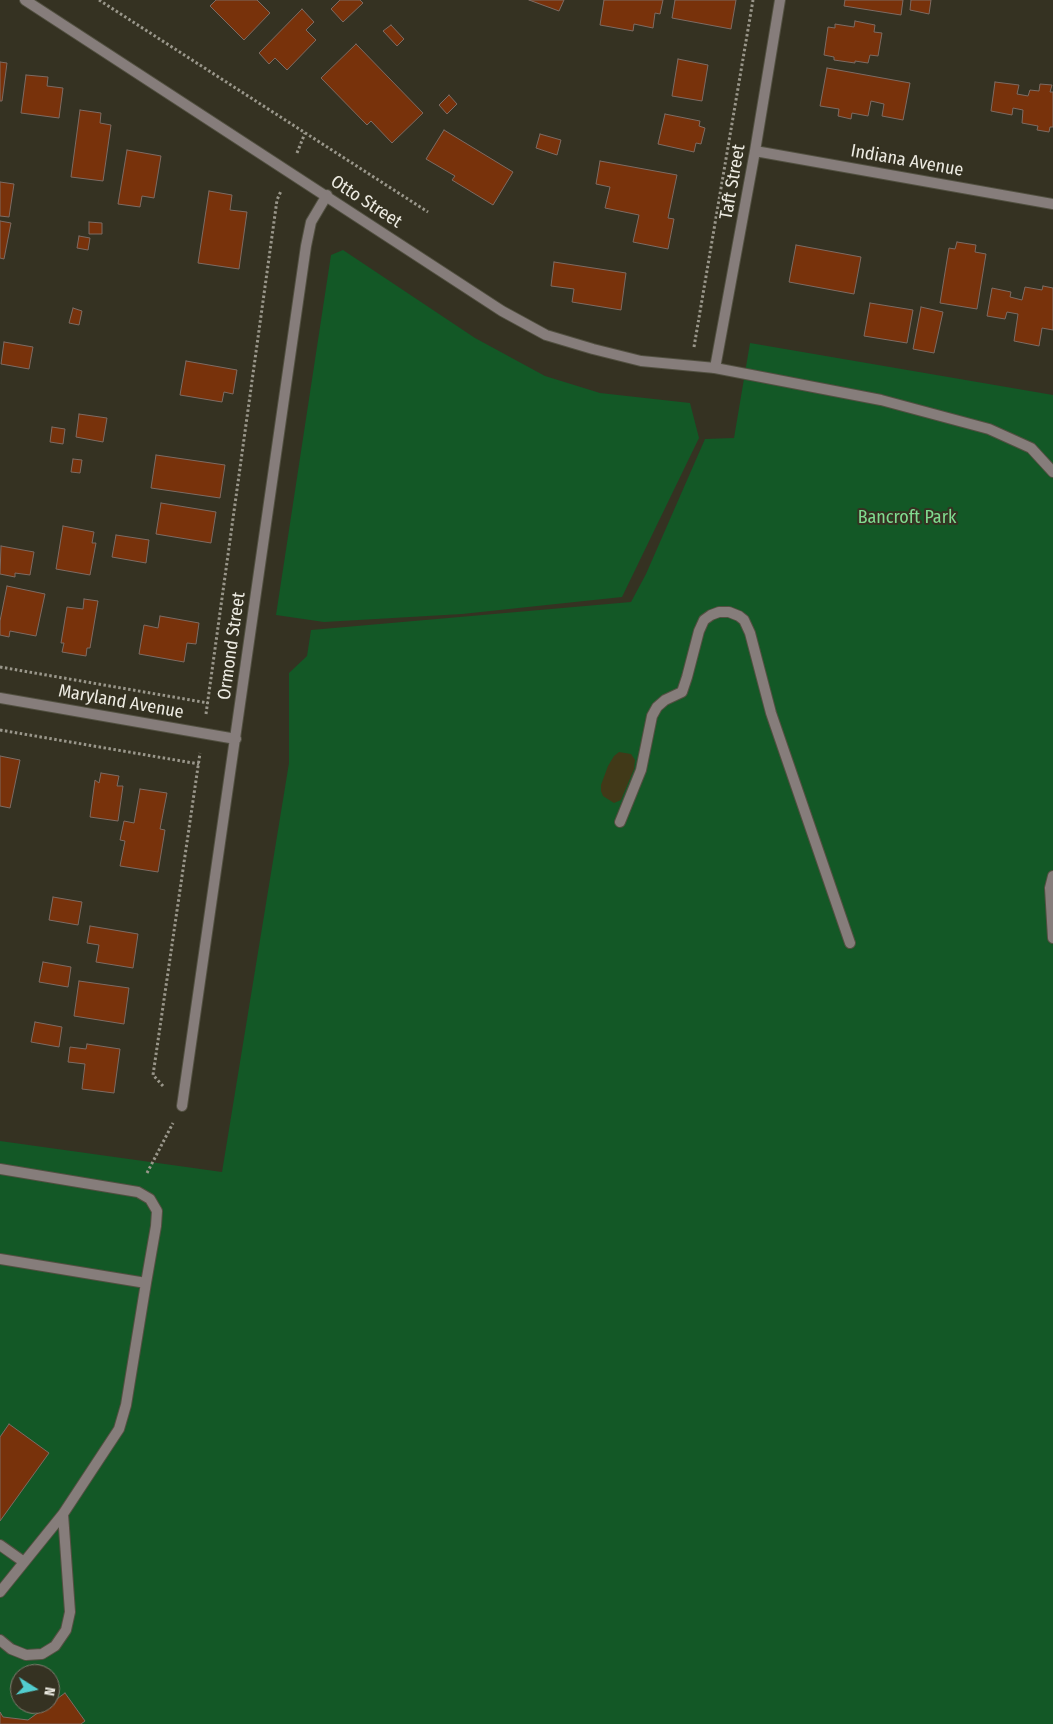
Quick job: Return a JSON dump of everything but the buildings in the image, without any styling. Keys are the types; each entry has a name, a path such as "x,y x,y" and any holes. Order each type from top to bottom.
{"street":[{"name":"Otto Street","path":"25,0 327,195 502,311 546,334 593,349 641,361 715,368 881,400 989,430 1031,448 1053,472"},
{"name":"Taft Street","path":"715,368 755,151 780,0"},
{"name":"Indiana Avenue","path":"755,151 1053,204"},
{"name":"Ormond Street","path":"182,1106 306,246 311,222 327,195"},
{"path":"620,822 641,770 652,716 657,707 665,700 682,692 688,677 699,631 704,620 711,614 719,612 729,612 739,616 744,620 750,633 771,713 850,943"},
{"name":"Maryland Avenue","path":"0,698 236,739"},
{"path":"1053,876 1050,888 1053,938"},
{"path":"0,1169 138,1192 150,1199 156,1211 156,1226 126,1405 119,1429 62,1514 0,1592"},
{"path":"0,1259 146,1283"},
{"path":"0,1640 11,1649 26,1655 42,1654 55,1646 66,1630 70,1612 62,1514"},
{"path":"0,1545 24,1562"}],"path":[{"path":"99,0 428,212"},
{"path":"691,366 753,0"},
{"path":"153,1075 208,703 277,200 306,133"},
{"path":"0,667 208,703"},
{"path":"0,730 199,764"},
{"path":"138,1192 182,1106"}],"green space":[{"path":"343,250 475,338 545,376 600,393 690,403 699,438 622,597 462,614 324,622 276,615 331,255"},
{"name":"Bancroft Park","path":"750,343 1053,395 1053,1724 0,1724 0,1141 222,1172 289,763 289,673 307,656 311,630 631,602 646,574 705,439 734,438"}],"sand":[{"path":"619,752 631,754 635,760 634,769 621,800 614,803 603,796 601,785 608,766"}]}
